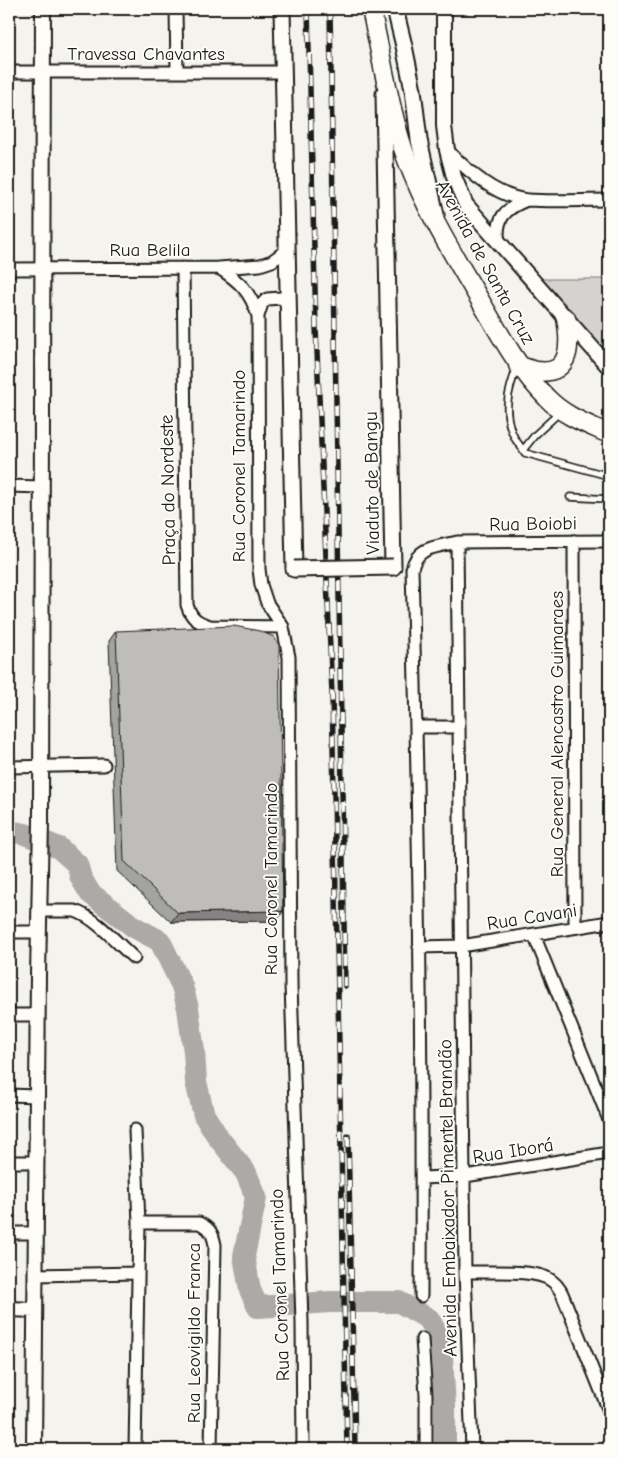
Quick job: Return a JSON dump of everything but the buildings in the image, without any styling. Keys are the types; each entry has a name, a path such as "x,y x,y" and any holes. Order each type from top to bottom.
{"main road":[{"path":"282,9 288,308"},
{"name":"Avenida de Santa Cruz","path":"371,9 407,158 421,194 440,232 518,365 548,399 562,410 580,422 609,434"},
{"path":"395,9 413,90 419,140 440,232"},
{"name":"Viaduto de Bangu","path":"288,308 294,569 393,567 384,67"},
{"path":"518,365 538,371 552,370 561,365 567,356 570,345 566,318"}],"street":[{"path":"34,1449 38,932 42,766 43,9"},
{"path":"176,9 177,72"},
{"name":"Avenida de Santa Cruz","path":"444,9 444,126 447,150 454,177 466,205 609,367"},
{"name":"Travessa Chavantes","path":"9,72 284,72"},
{"path":"447,150 476,177 509,195 527,200 609,200"},
{"path":"499,244 497,233 499,222 514,205 527,200"},
{"name":"Rua Belila","path":"9,269 219,268 260,265 272,261 287,250"},
{"name":"Praça do Nordeste","path":"183,268 187,605 190,615 199,623 210,626 283,627"},
{"name":"Rua Coronel Tamarindo","path":"219,268 246,290 253,301 258,316 259,568 261,586 267,603 283,627 289,657 291,984 302,1322 303,1449"},
{"path":"258,316 262,304 267,299 281,298 285,301 288,308"},
{"path":"9,486 41,486"},
{"name":"Rua Boiobi","path":"457,542 609,540"},
{"name":"Rua General Alencastro Guimaraes","path":"574,541 576,927"},
{"name":"Avenida Embaixador Pimentel Brandão","path":"421,1296 422,1178 417,727 412,570 414,561 420,553 428,549 457,542 465,1272 472,1449"},
{"path":"417,727 459,727"},
{"path":"9,767 104,765"},
{"path":"39,911 80,912 100,927 134,958"},
{"name":"Rua Cavani","path":"461,946 609,922"},
{"path":"9,932 38,932"},
{"path":"534,935 609,1120"},
{"path":"419,947 461,946"},
{"path":"9,1014 38,1015"},
{"path":"9,1095 37,1096"},
{"path":"135,1130 139,1223 135,1449"},
{"name":"Rua Iborá","path":"422,1178 465,1176 609,1153"},
{"path":"9,1162 36,1162"},
{"name":"Rua Leovigildo Franca","path":"139,1223 199,1223 208,1227 213,1235 215,1245 211,1449"},
{"path":"9,1233 35,1233"},
{"path":"465,1272 529,1273 542,1275 552,1280 566,1300 609,1411"},
{"path":"35,1275 138,1273"},
{"path":"9,1309 34,1310"},
{"name":"Avenida Embaixador Pimentel Brandão","path":"422,1339 426,1395 426,1449"}],"lane":[{"path":"518,365 509,389 507,413 514,437 525,453 529,456 609,476"},
{"path":"524,450 535,435 562,410"},
{"path":"570,497 609,499"}],"shaded area":[{"path":"542,279 609,279 609,359"}],"waterway":[{"path":"9,831 25,834 59,848 77,864 81,878 90,893 134,927 160,941 182,986 188,1008 196,1082 204,1115 218,1137 246,1173 256,1197 244,1256 250,1290 258,1307 330,1302 399,1302 429,1319 441,1341 445,1407 445,1449"}],"railway":[{"path":"308,9 316,328 332,694 347,1449"},
{"path":"330,9 345,986"},
{"path":"348,1136 355,1449"}]}
